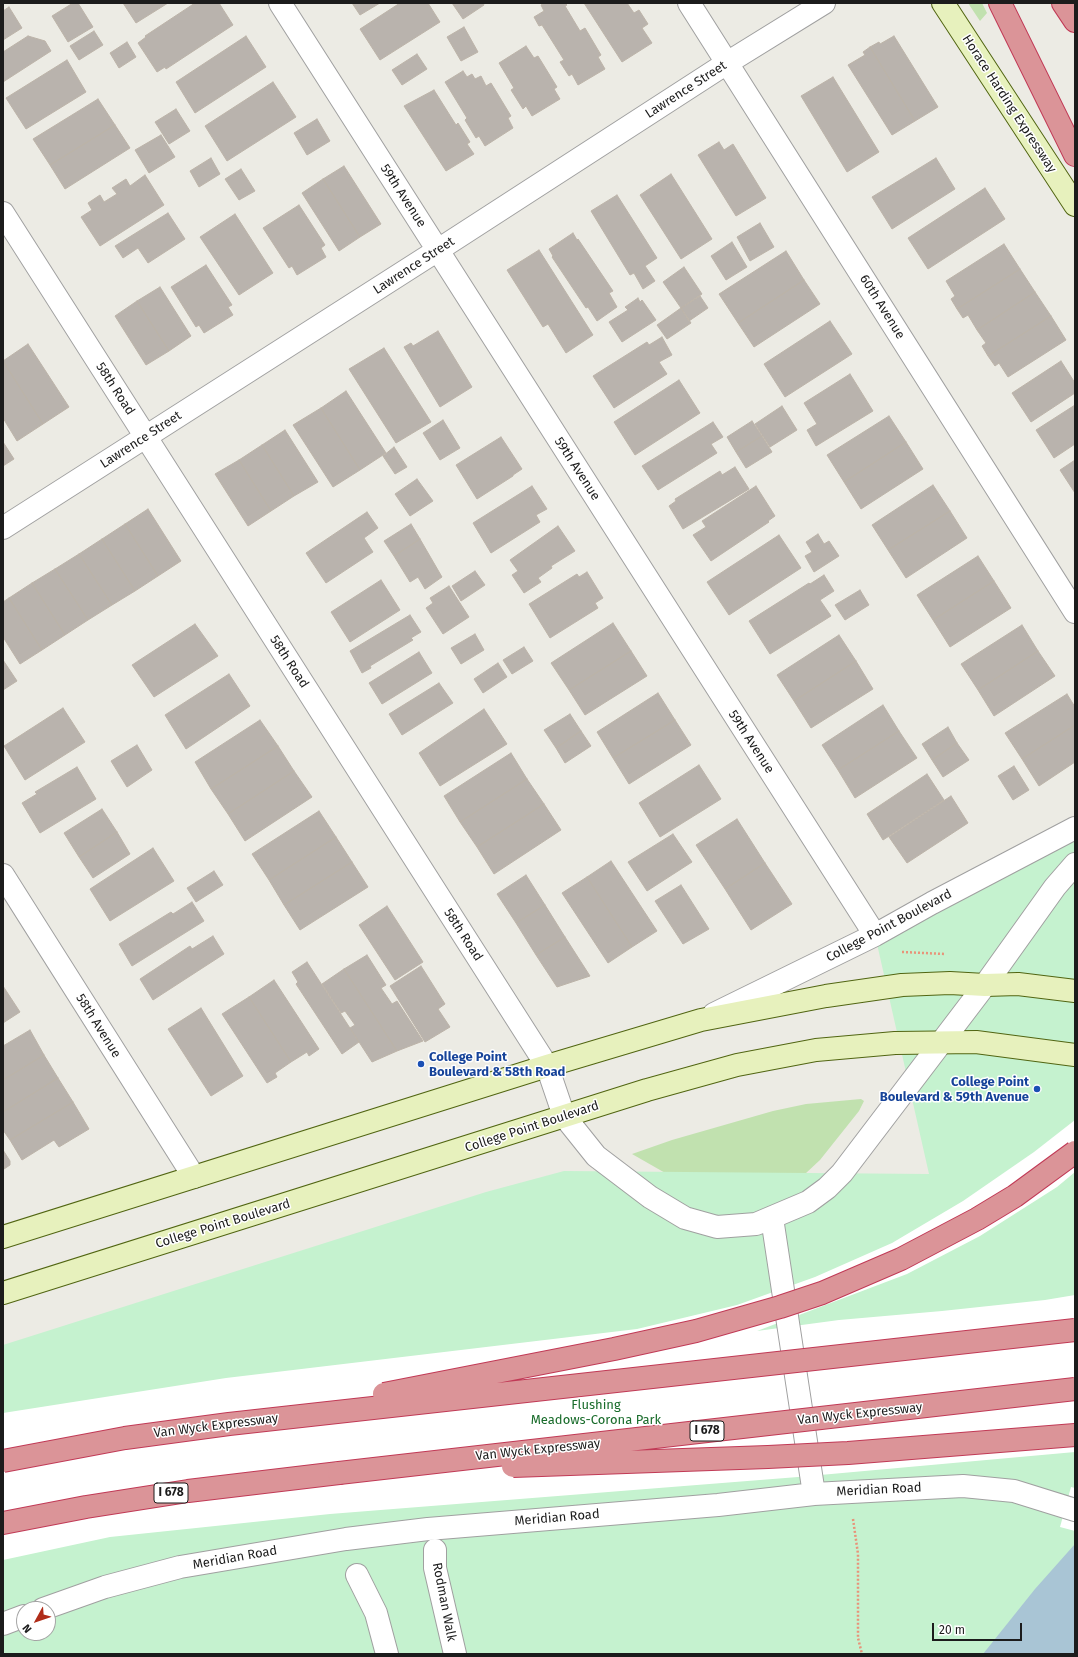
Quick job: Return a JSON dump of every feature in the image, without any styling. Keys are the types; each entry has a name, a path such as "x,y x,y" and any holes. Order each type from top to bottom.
{"highway":[{"path":"1000,3 1075,155"},
{"path":"1063,3 1075,21"},
{"path":"229,1424 657,1340 696,1331 780,1307 822,1293 862,1277 942,1239 1014,1196 1075,1152"},
{"name":"Van Wyck Expressway","path":"3,1461 111,1441 229,1424 1075,1330"},
{"name":"Van Wyck Expressway","path":"3,1523 86,1507 188,1491 1075,1389"},
{"path":"339,1473 848,1453 1075,1435"}],"main road":[{"name":"Horace Harding Expressway","path":"943,3 1075,205"},
{"name":"College Point Boulevard","path":"3,1237 547,1066 701,1020 826,996 894,986 950,983 984,985 1018,984 1075,991"},
{"name":"College Point Boulevard","path":"3,1293 564,1116 692,1077 776,1056 852,1046 940,1042 976,1042 1075,1055"}],"street":[{"name":"59th Avenue","path":"280,3 875,935"},
{"name":"60th Avenue","path":"689,3 1075,612"},
{"name":"Lawrence Street","path":"3,528 727,63 824,3"},
{"name":"58th Road","path":"3,214 547,1066 564,1116 596,1156 650,1197 685,1218 717,1227 756,1224 808,1202 827,1188 842,1173 984,985 1055,887 1075,864"},
{"name":"College Point Boulevard","path":"701,1020 875,935 932,903 1075,828"},
{"name":"58th Avenue","path":"3,875 194,1177"},
{"path":"772,1218 814,1494"},
{"name":"Meridian Road","path":"56,1605 105,1587 180,1567 346,1539 428,1529 718,1505 814,1494 963,1486 1014,1491 1071,1509"},
{"name":"Rodman Walk","path":"435,1550 435,1568 455,1654"},
{"path":"357,1575 376,1613 387,1654"},
{"path":"3,1624 16,1619"}],"path":[{"path":"875,935 895,951 950,955"},
{"path":"853,1519 858,1554 858,1638 862,1654"}],"green space":[{"path":"968,3 982,3 987,13 980,21"},
{"name":"Flushing Meadows-Corona Park","path":"1075,829 1075,1654 3,1654 3,1345 486,1192 564,1171 929,1174 875,935"},
{"path":"861,1099 864,1101 859,1111 820,1160 791,1187 688,1186 632,1154 672,1140 773,1111 806,1104"}],"water":[{"path":"1075,1544 1075,1654 983,1654 1035,1589"}],"pier":[{"path":"1075,1120 1075,1172 1057,1187 980,1236 907,1274 757,1331 839,1320 942,1311 1045,1300 1075,1295 1075,1452 798,1477 330,1514 110,1537 3,1560 3,1413 226,1378 637,1329 737,1305 815,1277 892,1243 963,1201 1034,1152"},
{"path":"1071,1487 1075,1488 1075,1531 1060,1527"}],"building":[{"path":"73,3 78,3 93,27 68,42 52,16"},
{"path":"123,3 168,3 136,23"},
{"path":"195,3 219,3 233,25 166,69 165,67 157,72 138,43 146,37 145,36"},
{"path":"352,3 380,3 360,15"},
{"path":"400,3 428,3 440,22 380,60 360,29"},
{"path":"452,3 483,3 484,5 463,19"},
{"path":"544,3 565,3 567,5 565,6 580,31 585,28 601,55 598,57 605,69 578,85 572,74 569,76 560,62 564,60 542,25 539,26 534,17 544,11 541,5"},
{"path":"584,3 627,3 634,13 639,10 648,24 642,28 652,43 622,62"},
{"path":"9,7 22,28 3,40 3,11"},
{"path":"464,27 478,52 461,61 447,37"},
{"path":"94,31 103,45 79,60 70,46"},
{"path":"28,36 45,41 51,51 3,82 3,52"},
{"path":"246,36 266,67 195,113 176,82"},
{"path":"894,36 938,107 915,121 870,47 879,42 880,44"},
{"path":"127,42 136,57 119,68 110,53"},
{"path":"526,46 534,58 538,56 557,87 554,89 560,99 532,116 526,106 523,109 511,90 514,88 499,63"},
{"path":"870,47 915,121 892,135 848,65 865,55 863,52"},
{"path":"417,54 427,69 402,85 392,70"},
{"path":"67,60 86,92 26,129 6,98"},
{"path":"463,71 467,77 472,74 475,79 481,76 486,86 491,83 511,116 508,118 513,128 485,146 479,136 476,138 465,120 467,118 445,82"},
{"path":"833,77 879,152 847,172 801,96"},
{"path":"273,82 296,117 227,161 205,126"},
{"path":"434,90 456,125 458,123 470,142 467,144 474,154 446,171 404,106"},
{"path":"98,99 115,125 50,165 33,139"},
{"path":"176,109 190,131 169,144 155,122"},
{"path":"317,119 330,141 307,155 294,133"},
{"path":"115,125 130,148 65,189 50,165"},
{"path":"161,135 175,157 149,173 135,150"},
{"path":"719,142 724,150 733,144 766,198 736,216 698,155"},
{"path":"211,158 220,174 199,187 190,171"},
{"path":"936,158 955,189 892,229 872,197"},
{"path":"344,166 381,224 360,237 323,179"},
{"path":"241,169 255,191 239,200 225,179"},
{"path":"671,174 712,239 681,259 640,195"},
{"path":"145,175 164,205 100,246 81,217 92,210 88,203 100,195 104,202 117,194 112,188 126,179 130,186"},
{"path":"323,179 360,237 339,251 302,193"},
{"path":"985,188 1005,219 928,269 908,238"},
{"path":"617,195 657,258 645,266 655,281 643,289 634,273 630,275 591,211"},
{"path":"299,205 325,245 321,248 326,257 297,275 292,266 289,268 263,228"},
{"path":"168,213 185,239 148,263 138,248 123,258 115,246"},
{"path":"235,214 273,273 239,295 200,237"},
{"path":"760,223 774,247 750,261 737,237"},
{"path":"573,233 613,291 609,293 617,307 597,321 588,307 586,308 552,257 553,256 549,249"},
{"path":"732,242 747,267 726,280 711,256"},
{"path":"1004,244 1020,269 957,309 951,299 955,296 946,281"},
{"path":"539,250 593,335 566,353 548,324 543,327 507,270"},
{"path":"786,251 804,280 738,323 719,294"},
{"path":"206,265 232,305 228,307 233,315 204,333 199,325 196,327 171,287"},
{"path":"684,267 702,294 681,308 663,282"},
{"path":"1020,269 1035,292 977,330 968,315 963,318 957,309"},
{"path":"804,280 820,304 754,347 738,323"},
{"path":"160,287 191,336 169,351 137,301"},
{"path":"1035,292 1051,316 988,356 982,346 986,343 977,330"},
{"path":"700,296 708,308 689,321 681,308"},
{"path":"638,298 640,302 642,300 656,320 622,342 609,322 628,310 625,307"},
{"path":"137,301 169,351 146,365 115,316"},
{"path":"681,308 691,323 667,339 657,325"},
{"path":"1051,316 1066,340 1008,377 999,363 995,366 988,356"},
{"path":"830,321 852,354 785,397 764,364"},
{"path":"438,331 472,387 440,407 404,347 411,343 413,346"},
{"path":"662,337 672,355 659,362 667,374 614,408 593,376 647,342 649,345"},
{"path":"28,344 69,407 43,424 3,361"},
{"path":"384,348 431,422 396,443 349,369"},
{"path":"3,361 43,424 17,441 3,418"},
{"path":"1061,361 1075,383 1075,393 1031,422 1012,393"},
{"path":"850,374 873,411 816,446 807,430 817,424 804,403"},
{"path":"679,380 700,413 635,455 614,422"},
{"path":"346,391 386,453 360,470 321,408"},
{"path":"1075,405 1075,444 1054,458 1036,430"},
{"path":"782,406 797,430 770,447 755,424"},
{"path":"321,408 360,470 333,487 293,425"},
{"path":"889,416 906,442 844,482 827,455"},
{"path":"443,420 460,448 440,460 423,433"},
{"path":"752,421 762,436 736,452 727,437"},
{"path":"713,422 723,437 711,444 717,453 658,490 642,466"},
{"path":"285,430 318,482 294,496 262,445"},
{"path":"762,436 772,452 746,468 736,452"},
{"path":"501,437 522,469 477,499 456,465"},
{"path":"3,442 14,459 3,466"},
{"path":"906,442 923,469 861,509 844,482"},
{"path":"262,445 294,496 271,511 239,460"},
{"path":"394,447 407,467 395,474 383,456"},
{"path":"239,460 271,511 248,526 215,474"},
{"path":"1075,460 1075,493 1060,470"},
{"path":"735,467 749,489 683,529 669,506 676,501 675,499 720,471 722,475"},
{"path":"417,479 433,501 410,516 395,494"},
{"path":"933,485 950,511 888,550 872,525"},
{"path":"532,486 547,509 536,515 540,522 491,553 473,523"},
{"path":"756,486 775,516 768,521 769,522 711,561 693,535 706,527 702,521"},
{"path":"148,509 181,561 158,576 125,524"},
{"path":"950,511 967,538 906,578 888,550"},
{"path":"367,512 378,528 364,538 373,552 326,583 306,553"},
{"path":"125,524 158,576 135,591 102,539"},
{"path":"411,524 420,539 394,556 384,541"},
{"path":"558,526 575,551 551,566 552,568 538,578 541,582 524,593 512,575 518,571 510,560"},
{"path":"818,534 824,544 829,541 839,556 814,572 805,556 812,552 806,542"},
{"path":"779,535 801,568 729,615 707,582"},
{"path":"102,539 135,591 112,605 79,554"},
{"path":"420,539 442,577 425,589 418,577 410,582 394,556"},
{"path":"79,554 112,605 88,620 55,569"},
{"path":"978,556 994,581 933,620 917,595"},
{"path":"55,569 88,620 65,635 32,583"},
{"path":"475,571 485,585 461,601 452,586"},
{"path":"587,572 603,598 595,603 598,608 550,638 529,604 577,574 579,577"},
{"path":"824,575 834,591 820,600 831,616 770,654 749,621"},
{"path":"381,580 400,610 350,642 331,612"},
{"path":"994,581 1011,608 950,647 933,620"},
{"path":"32,583 65,635 42,650 9,598"},
{"path":"449,586 469,617 443,634 426,608 433,603 430,598"},
{"path":"860,590 869,605 845,620 835,605"},
{"path":"9,598 42,650 20,664 3,637 3,602"},
{"path":"410,615 421,632 411,638 413,640 370,666 371,668 362,673 350,651"},
{"path":"613,623 631,651 569,690 551,663"},
{"path":"195,624 218,656 154,697 132,665"},
{"path":"1022,625 1038,651 978,690 961,664"},
{"path":"475,634 484,650 461,664 451,648"},
{"path":"839,635 856,661 794,701 777,675"},
{"path":"524,647 533,661 512,674 503,660"},
{"path":"631,651 647,676 585,715 569,690"},
{"path":"1038,651 1055,676 994,716 978,690"},
{"path":"419,652 432,673 382,704 369,683"},
{"path":"3,660 17,681 3,690"},
{"path":"856,661 873,689 811,728 794,701"},
{"path":"498,663 507,677 483,693 474,679"},
{"path":"229,674 250,706 186,749 165,715"},
{"path":"439,683 453,703 402,735 389,714"},
{"path":"658,693 675,720 613,758 597,732"},
{"path":"1067,694 1075,707 1075,725 1022,759 1005,733"},
{"path":"883,705 899,731 838,770 822,745"},
{"path":"63,708 85,742 25,780 4,746"},
{"path":"484,709 507,744 440,786 419,753"},
{"path":"570,714 581,731 556,748 544,730"},
{"path":"260,720 278,746 211,789 195,762"},
{"path":"675,720 691,745 629,784 613,758"},
{"path":"1075,725 1075,762 1039,786 1022,759"},
{"path":"948,727 957,743 932,760 922,744"},
{"path":"581,731 591,746 565,763 556,748"},
{"path":"899,731 917,758 855,798 838,770"},
{"path":"957,743 969,760 943,777 932,760"},
{"path":"137,745 152,770 127,787 111,761"},
{"path":"278,746 294,771 228,814 211,789"},
{"path":"511,753 527,779 460,822 444,796"},
{"path":"699,765 721,799 660,837 639,803"},
{"path":"1014,766 1029,790 1013,800 998,776"},
{"path":"77,767 96,799 40,833 22,803 37,794 35,792"},
{"path":"294,771 312,797 245,841 228,814"},
{"path":"927,774 944,800 883,840 867,814"},
{"path":"527,779 544,804 477,847 460,822"},
{"path":"951,796 968,823 907,863 889,837"},
{"path":"544,804 561,830 494,874 477,847"},
{"path":"102,809 117,832 79,857 64,833"},
{"path":"319,811 336,837 269,880 252,854"},
{"path":"737,819 765,863 725,889 696,845"},
{"path":"117,832 130,854 93,878 79,857"},
{"path":"673,834 692,862 647,891 628,862"},
{"path":"336,837 352,862 284,905 269,880"},
{"path":"153,848 174,881 110,921 90,889"},
{"path":"611,861 657,931 632,947 587,877"},
{"path":"352,862 368,887 300,930 284,905"},
{"path":"765,863 792,904 751,930 725,889"},
{"path":"214,871 223,885 196,902 187,888"},
{"path":"526,875 545,905 516,923 497,894"},
{"path":"587,877 632,947 608,963 562,893"},
{"path":"681,885 709,929 683,944 655,901"},
{"path":"192,902 204,921 132,966 119,944 171,912 173,914"},
{"path":"545,905 565,937 536,955 516,923"},
{"path":"387,906 423,962 395,980 359,925"},
{"path":"213,936 224,954 153,1000 140,979 190,946 192,949"},
{"path":"565,937 590,976 557,987 536,955"},
{"path":"367,955 386,985 381,988 392,1004 397,1001 423,1041 397,1051 344,969"},
{"path":"307,962 359,1042 342,1054 296,984 298,982 292,972"},
{"path":"421,966 445,1004 438,1009 450,1027 425,1042 390,986"},
{"path":"344,969 397,1051 372,1062 350,1028 355,1025 345,1011 341,1013 322,984"},
{"path":"274,980 319,1049 309,1056 307,1052 291,1062 249,997"},
{"path":"3,986 20,1012 3,1023"},
{"path":"249,997 291,1062 275,1073 277,1077 267,1083 222,1014"},
{"path":"201,1008 243,1076 211,1096 168,1029"},
{"path":"30,1030 44,1055 3,1080 3,1046"},
{"path":"44,1055 58,1078 3,1112 3,1080"},
{"path":"58,1078 73,1102 10,1140 3,1130 3,1112"},
{"path":"73,1102 89,1129 59,1147 54,1140 22,1160 10,1140"},
{"path":"3,1150 10,1161 10,1165 4,1169"}],"place":[{"name":"College Point Boulevard & 58th Road","path":"421,1064"},
{"name":"College Point Boulevard & 59th Avenue","path":"1037,1089"}]}
